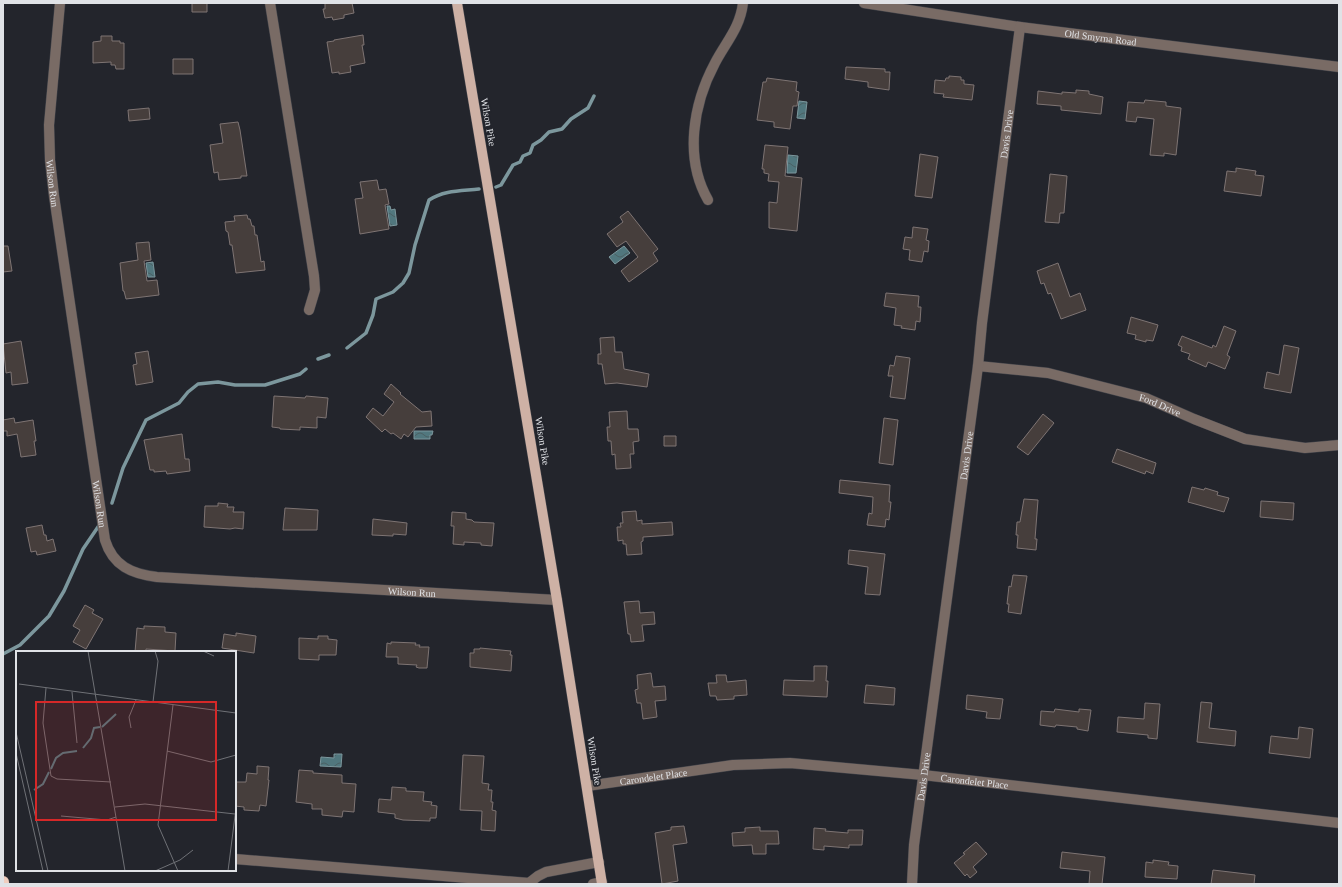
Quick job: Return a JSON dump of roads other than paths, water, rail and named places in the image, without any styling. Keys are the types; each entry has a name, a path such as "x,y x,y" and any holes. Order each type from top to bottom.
{"main road":[{"name":"Wilson Pike","path":"457,3 557,600 599,862 599,883"}],"street":[{"name":"Wilson Run","path":"60,3 50,108 50,160 101,515 108,547 115,559 128,569 146,576 557,600"},
{"path":"270,3 314,276 314,295 309,310"},
{"path":"708,200 701,188 694,163 694,132 706,83 737,26 743,3"},
{"name":"Old Smyrna Road","path":"868,3 1020,26 1339,67"},
{"name":"Davis Drive","path":"912,884 914,845 978,366 982,323 1020,26"},
{"name":"Ford Drive","path":"978,366 1048,373 1146,398 1245,439 1305,448 1339,445"},
{"name":"Carondelet Place","path":"587,786 733,765 763,763 815,764 924,774 1339,823"},
{"path":"236,859 529,884 538,876 546,872 599,862"}],"water":[{"path":"799,101 807,102 805,119 797,118"},
{"path":"788,155 798,156 796,173 787,173"},
{"path":"387,206 390,206 391,210 395,209 397,225 390,226"},
{"path":"624,246 630,253 615,264 609,257"},
{"path":"153,262 155,277 148,277 146,263"},
{"path":"414,431 433,431 432,435 430,435 430,439 414,439"},
{"path":"334,754 342,754 341,767 320,766 321,757 334,758"}],"waterway":[{"path":"496,187 501,185 513,165 520,162 523,156 530,153 533,145 549,132 562,129 571,119 588,108 594,96"},
{"path":"347,348 366,333 373,315 376,299 393,292 403,283 409,273 415,245 429,200 441,194 479,189"},
{"path":"318,359 329,355"},
{"path":"112,503 123,468 146,420 179,403 188,392 198,384 218,382 235,385 265,385 300,374 306,369"},
{"path":"3,654 20,645 49,616 64,591 83,549 100,524"}]}
